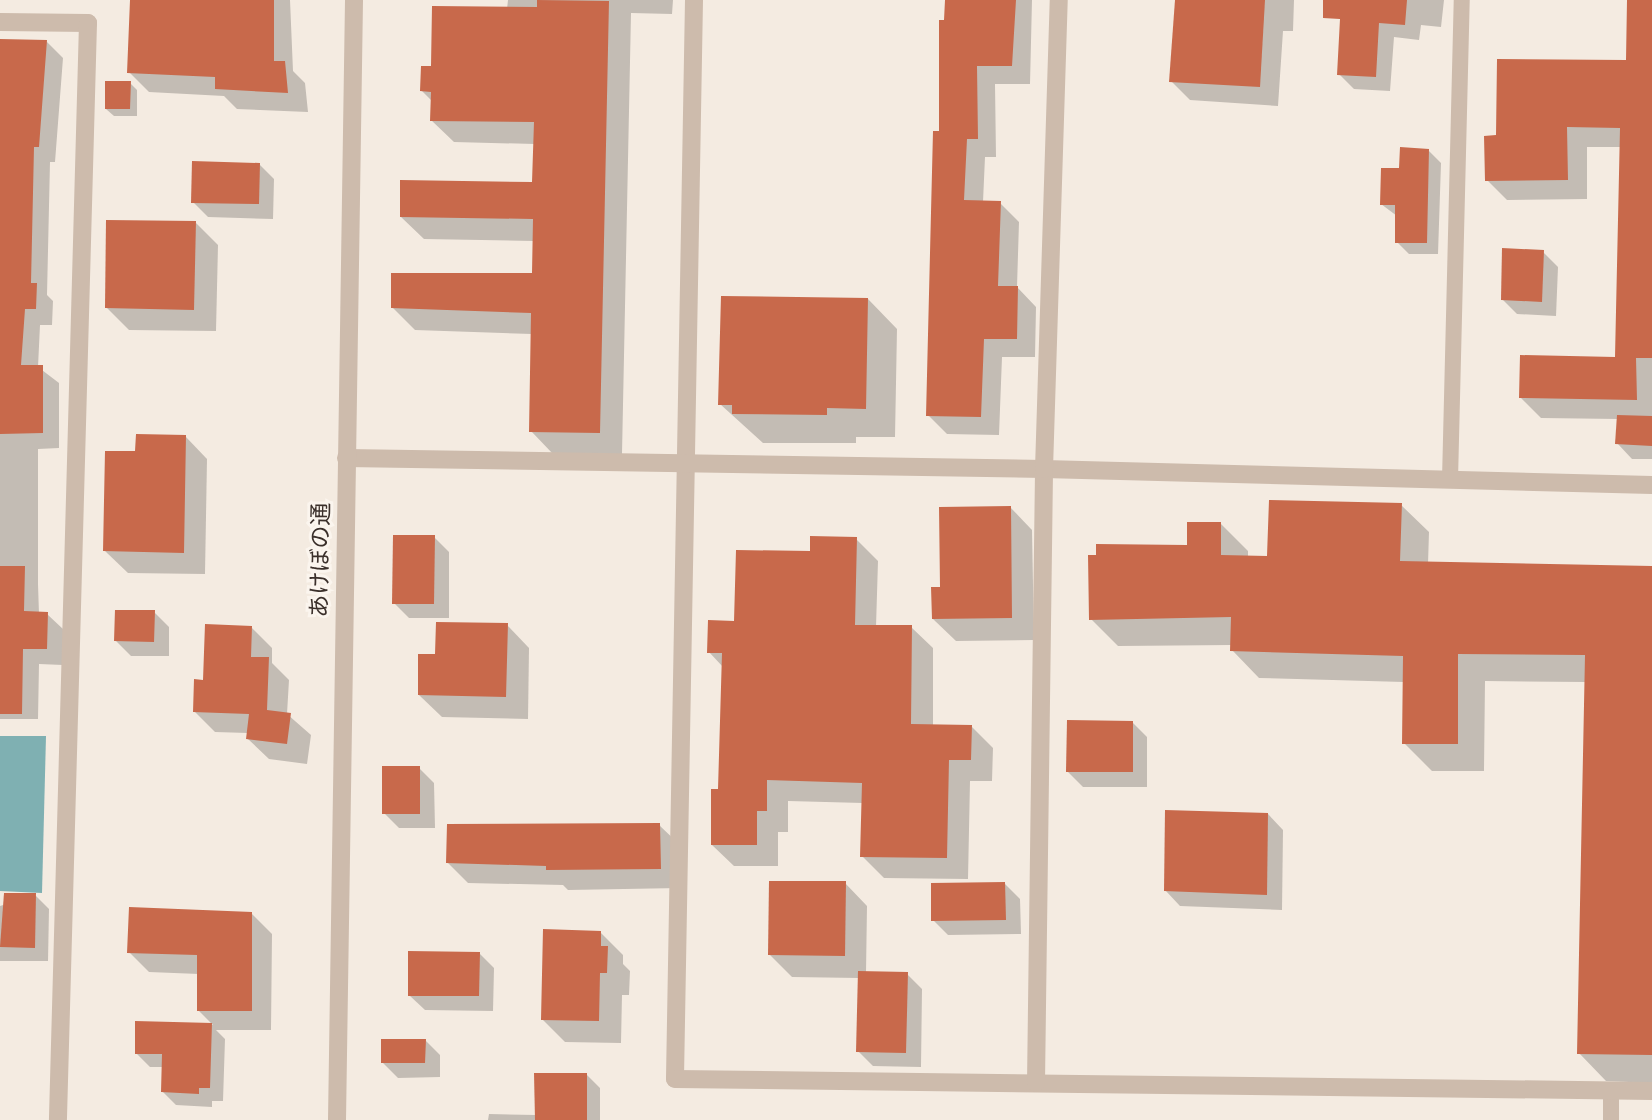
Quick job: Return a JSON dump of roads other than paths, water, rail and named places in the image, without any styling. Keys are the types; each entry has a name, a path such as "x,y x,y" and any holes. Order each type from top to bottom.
{"street":[{"name":"あけぼの通","path":"337,1120 354,0"},
{"path":"694,0 675,1079 1652,1091"},
{"path":"1036,1083 1044,469 1059,0"},
{"path":"0,22 88,23 58,1120"},
{"path":"346,458 1044,469 1652,485"}],"lane":[{"path":"1450,480 1462,0"},
{"path":"1611,1091 1611,1120"}],"water":[{"path":"0,736 46,736 42,893 0,891"}]}
